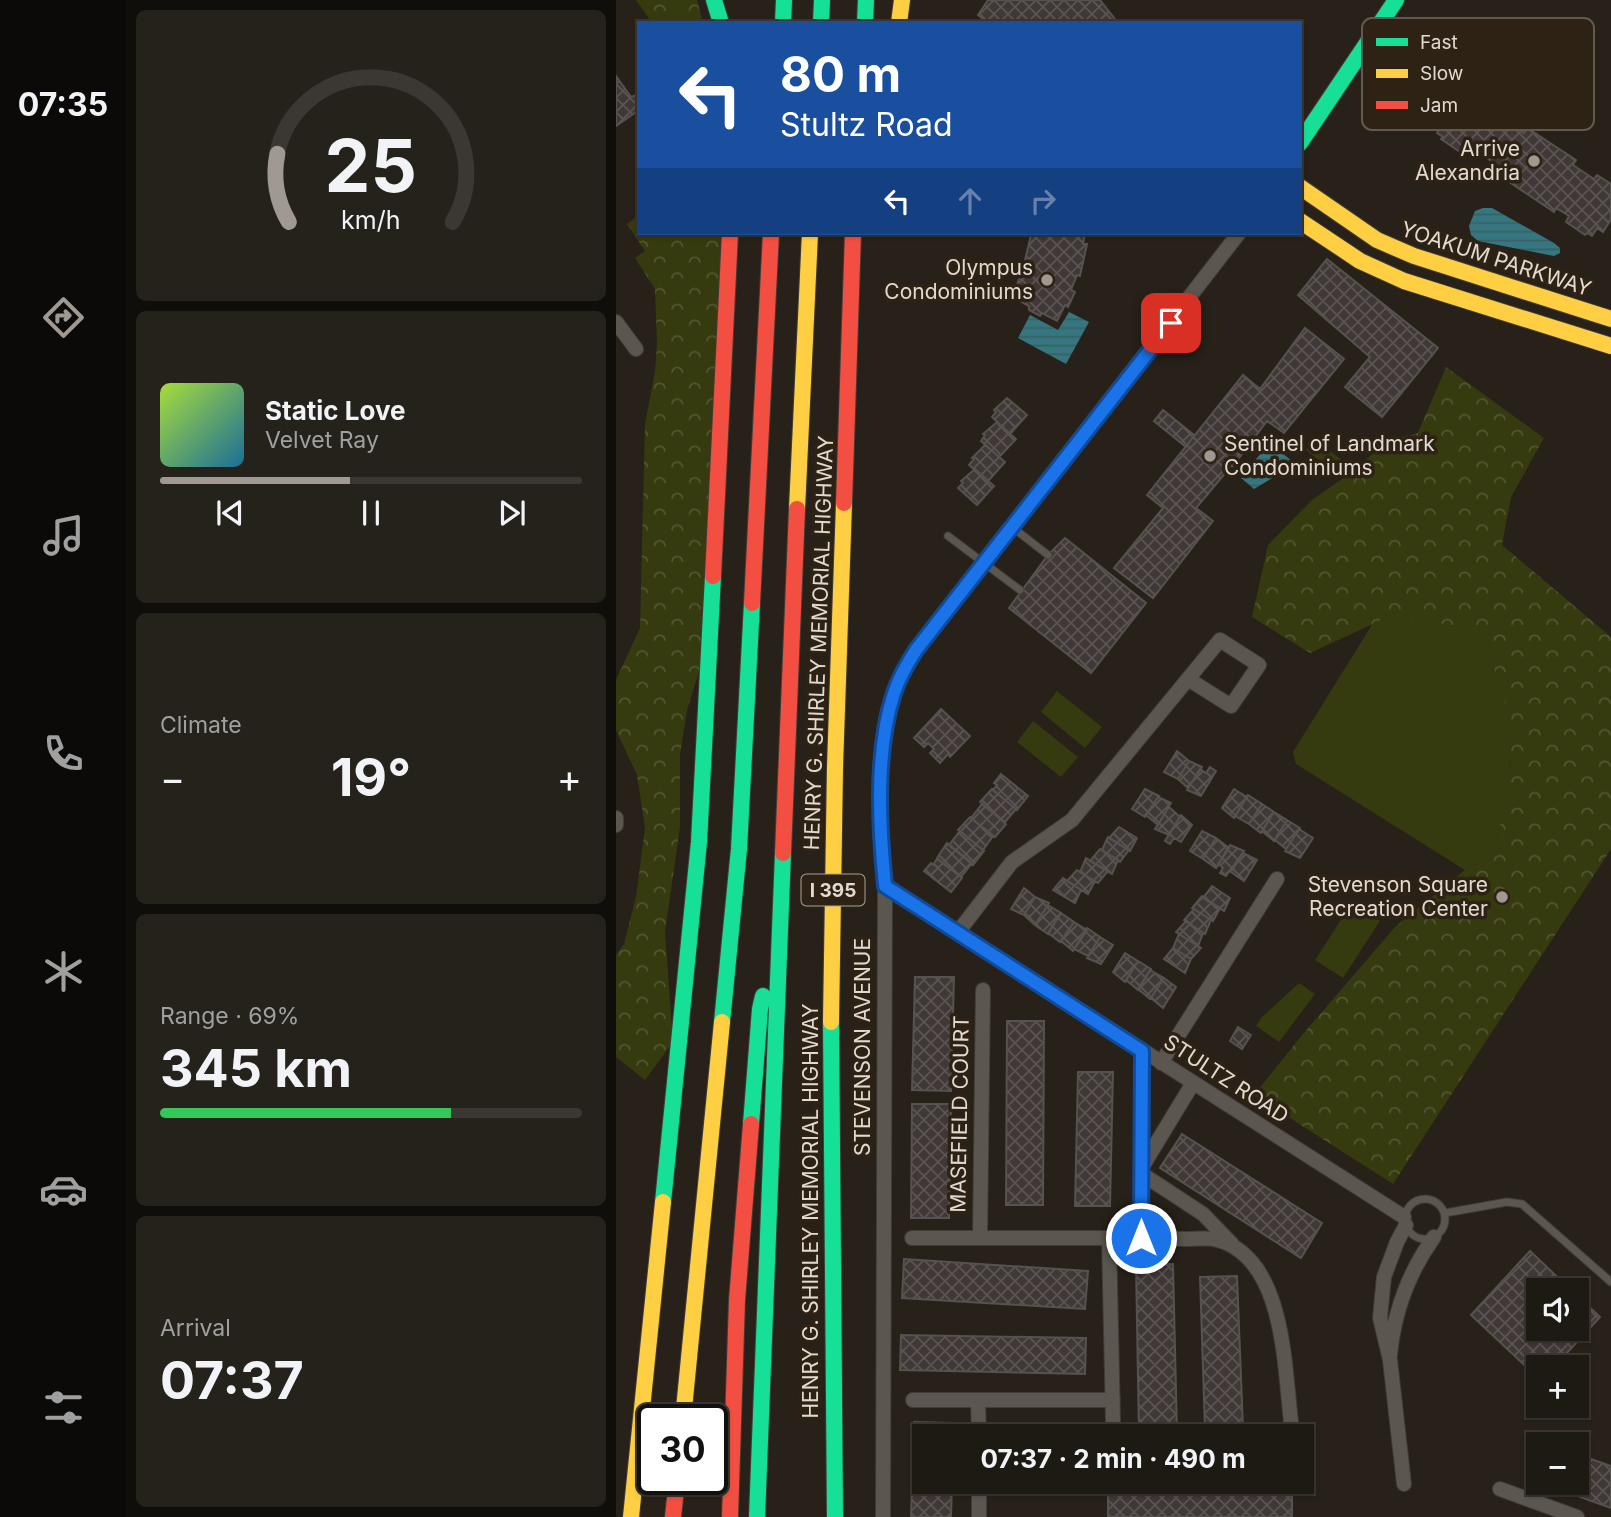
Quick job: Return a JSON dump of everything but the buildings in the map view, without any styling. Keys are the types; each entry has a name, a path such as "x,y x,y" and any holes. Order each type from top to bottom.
{"main road":[{"path":"713,0 720,21"},
{"path":"783,21 784,0"},
{"path":"821,21 822,0"},
{"path":"865,21 866,0"},
{"path":"899,21 902,0"},
{"path":"1383,18 1395,0"},
{"path":"1302,139 1362,49"},
{"name":"YOAKUM PARKWAY","path":"1302,188 1377,240 1414,256 1611,319"},
{"path":"1302,223 1360,261 1404,281 1611,345"},
{"path":"631,1517 699,842 730,235"},
{"path":"684,1404 739,849 771,235"},
{"path":"757,1517 779,930 810,235"},
{"name":"HENRY G. SHIRLEY MEMORIAL HIGHWAY","path":"835,1517 830,1076 835,767 853,235"},
{"path":"852,264 861,235"},
{"path":"730,1517 737,1300 744,1193 760,1009 779,930"},
{"path":"673,1517 675,1495"}],"street":[{"name":"STEVENSON AVENUE","path":"883,1517 885,886 881,833 882,769 887,718 895,690 916,650 1237,235"},
{"path":"616,321 636,349"},
{"path":"958,932 1012,862 1072,820 1220,640 1259,665 1231,706 1188,679"},
{"path":"616,818 616,825"},
{"path":"1161,1063 1277,879"},
{"name":"STULTZ ROAD","path":"885,886 1405,1221"},
{"name":"MASEFIELD COURT","path":"980,1238 983,990"},
{"path":"1141,1238 1142,1051"},
{"path":"1142,1172 1193,1083"},
{"path":"1142,1172 1203,1214 1261,1276 1276,1313 1290,1424"},
{"path":"1405,1221 1384,1277 1380,1318 1390,1360 1405,1484"},
{"path":"1390,1360 1401,1300 1417,1262 1434,1237"},
{"path":"912,1238 1218,1240 1238,1250"},
{"path":"1109,1238 1115,1424"},
{"path":"913,1400 1113,1400"},
{"path":"978,1400 979,1424"},
{"path":"1500,1489 1577,1517"},
{"path":"979,1494 979,1517"}],"lane":[{"path":"1011,526 1048,555"},
{"path":"948,536 1020,590"},
{"path":"1423,1198 1437,1202 1445,1213 1444,1227 1434,1237 1420,1239 1408,1231 1405,1221 1410,1204 1423,1198"},
{"path":"1445,1213 1507,1202 1522,1204 1611,1282"}],"green space":[{"path":"636,0 697,0 702,21 651,21"},
{"path":"637,216 637,235 721,235 712,630 687,710 680,755 680,827 665,932 673,1042 645,1080 616,1057 616,955 624,944 636,897 645,828 637,775 616,730 616,680 640,628 645,424 655,372 657,343 655,289 635,258 645,251 627,224"},
{"path":"1446,367 1544,438 1511,497 1502,545 1611,637 1611,849 1393,1184 1254,1095 1396,926 1465,870 1483,860 1498,833 1504,805 1510,761 1509,723 1386,618 1310,653 1252,617 1268,545 1312,500 1349,474 1389,440 1418,433"},
{"path":"1314,440 1341,459 1329,476 1323,476 1317,467 1321,462 1306,450"},
{"path":"1386,618 1419,619 1478,631 1501,687 1510,737 1507,794 1492,847 1484,859 1465,870 1296,764 1293,752 1373,623"},
{"path":"1057,691 1102,727 1085,748 1041,712"},
{"path":"1033,721 1078,757 1061,777 1017,742"},
{"path":"1352,903 1380,921 1343,978 1315,960"},
{"path":"1299,983 1315,994 1279,1042 1256,1026 1262,1017"}],"water":[{"path":"1492,208 1554,243 1560,248 1560,253 1554,256 1478,241 1471,235 1469,226 1475,211"},
{"path":"1069,312 1089,322 1066,364 1018,338 1030,315 1058,330"},
{"path":"1269,443 1296,464 1254,489 1241,478"}],"traffic: fast":[{"path":"714,0 720,21"},
{"path":"783,21 784,0"},
{"path":"821,21 822,0"},
{"path":"865,21 866,0"},
{"path":"1384,18 1396,0"},
{"path":"1302,140 1362,51"},
{"path":"663,1202 699,842 713,576"},
{"path":"722,1022 739,849 752,603"},
{"path":"757,1517 783,853"},
{"path":"751,1124 763,996"},
{"path":"831,1022 835,1517"}],"traffic: slow":[{"path":"899,21 902,0"},
{"path":"1302,188 1377,240 1414,256 1611,319"},
{"path":"1302,222 1360,261 1404,281 1611,346"},
{"path":"797,509 810,235"},
{"path":"831,1022 835,767 844,503"},
{"path":"684,1404 722,1022"},
{"path":"631,1517 663,1202"}],"traffic: jam":[{"path":"713,576 730,235"},
{"path":"752,603 771,235"},
{"path":"844,503 853,235"},
{"path":"783,853 797,509"},
{"path":"730,1517 737,1300 751,1124"},
{"path":"673,1517 675,1495"}],"place":[{"name":"Arrive Alexandria","path":"1534,161"},
{"name":"Olympus Condominiums","path":"1047,280"},
{"name":"Sentinel of Landmark Condominiums","path":"1210,456"},
{"name":"Stevenson Square Recreation Center","path":"1502,897"}],"route":[{"path":"1141,1238 1142,1051 885,886 881,833 882,769 887,718 903,671 916,650 1171,323"}]}
